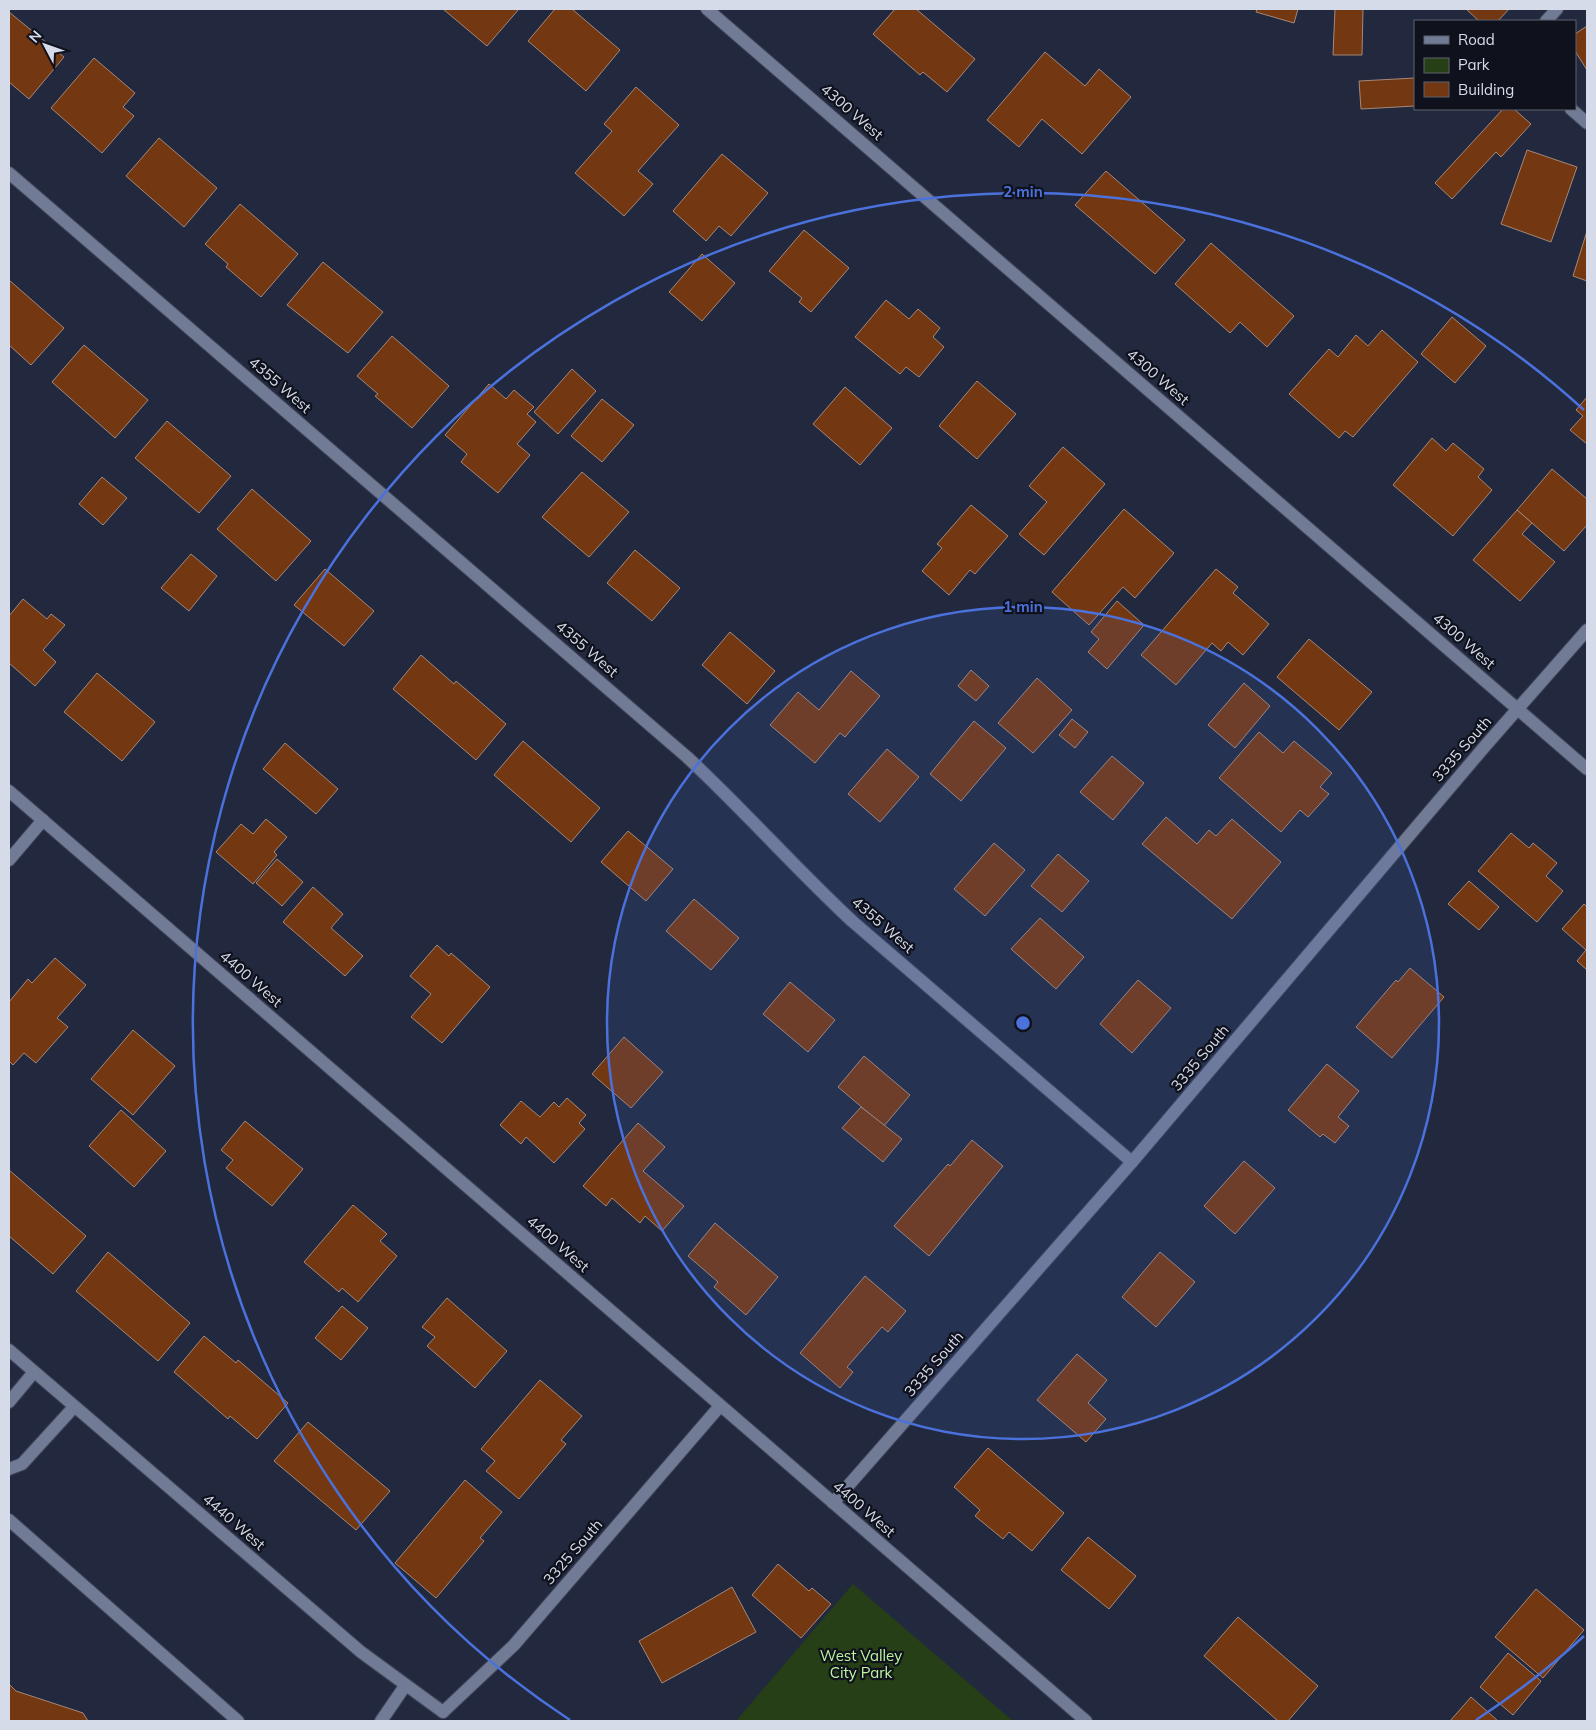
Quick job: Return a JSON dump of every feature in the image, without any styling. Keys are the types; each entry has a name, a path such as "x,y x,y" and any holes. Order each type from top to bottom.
{"street":[{"name":"4300 West","path":"707,9 1587,769"},
{"path":"1547,20 1557,9"},
{"path":"1572,110 1587,123"},
{"name":"4355 West","path":"9,173 687,757 724,791 815,886 852,921 1132,1162"},
{"name":"3335 South","path":"833,1503 1132,1162 1587,630"},
{"name":"4400 West","path":"9,791 1086,1721"},
{"path":"9,860 43,820"},
{"name":"4440 West","path":"9,1350 361,1652 442,1717"},
{"path":"9,1402 34,1372"},
{"name":"3325 South","path":"442,1717 514,1645 720,1406"},
{"path":"9,1469 22,1464 74,1407"},
{"path":"9,1520 238,1721"},
{"path":"381,1721 405,1686"}],"green space":[{"name":"West Valley City Park","path":"853,1584 1013,1721 736,1721"}],"building":[{"path":"443,9 519,9 487,46"},
{"path":"555,9 572,9 620,50 586,91 528,41"},
{"path":"895,9 916,9 975,59 947,92 923,72 920,75 873,34"},
{"path":"1257,9 1298,9 1294,23 1256,12"},
{"path":"1335,9 1363,9 1362,55 1333,55"},
{"path":"1466,9 1509,9 1499,20 1478,20"},
{"path":"9,12 64,57 29,99 9,82"},
{"path":"1587,26 1587,70 1576,53 1576,33"},
{"path":"1045,52 1085,86 1099,69 1131,97 1082,154 1042,119 1019,147 987,120"},
{"path":"94,58 135,93 123,107 134,116 102,153 51,108"},
{"path":"1414,78 1414,106 1361,109 1359,81"},
{"path":"636,87 679,125 638,171 653,184 624,216 575,173 612,131 604,124"},
{"path":"1502,110 1515,110 1531,124 1501,157 1496,152 1452,199 1435,183"},
{"path":"159,138 217,188 184,227 126,176"},
{"path":"1527,150 1577,167 1551,242 1501,224"},
{"path":"722,154 768,193 731,236 719,226 706,241 673,211"},
{"path":"1106,171 1185,240 1155,274 1075,205"},
{"path":"240,204 298,254 261,297 226,267 228,264 205,244"},
{"path":"804,230 849,268 811,312 799,302 802,298 769,271"},
{"path":"1587,231 1587,281 1573,276"},
{"path":"1211,243 1294,316 1267,347 1240,322 1230,333 1175,284"},
{"path":"702,254 735,283 702,321 669,292"},
{"path":"323,262 383,312 348,353 287,305"},
{"path":"9,280 64,328 31,365 9,345"},
{"path":"886,300 909,319 918,309 940,328 933,337 944,347 919,377 906,367 900,374 855,337"},
{"path":"1452,317 1486,346 1455,383 1421,354"},
{"path":"1382,330 1418,362 1353,437 1345,431 1339,438 1289,394 1329,349 1338,357 1356,335 1368,346"},
{"path":"392,336 449,386 412,428 375,396 378,394 357,376"},
{"path":"84,345 148,400 115,438 52,382"},
{"path":"572,369 596,391 558,434 534,412"},
{"path":"977,381 1016,414 977,459 939,426"},
{"path":"489,384 506,399 514,390 534,407 527,414 536,422 517,444 530,455 498,493 461,462 467,454 445,435"},
{"path":"845,387 892,428 860,465 813,424"},
{"path":"1587,397 1587,444 1570,430 1583,416 1576,410"},
{"path":"602,399 634,425 602,462 571,436"},
{"path":"167,421 231,476 199,513 135,458"},
{"path":"1432,438 1446,451 1453,443 1484,469 1478,477 1492,490 1453,536 1393,485"},
{"path":"1063,447 1105,484 1044,555 1019,534 1047,502 1029,486"},
{"path":"1552,469 1587,499 1587,525 1564,551 1517,510"},
{"path":"582,472 629,512 589,557 542,517"},
{"path":"102,477 127,498 103,525 79,504"},
{"path":"252,489 311,541 276,581 217,529"},
{"path":"971,505 1008,536 975,574 970,570 949,595 922,571 942,548 937,544"},
{"path":"1124,509 1174,553 1135,598 1123,587 1089,625 1052,592"},
{"path":"1517,510 1532,523 1522,534 1555,562 1520,601 1473,560"},
{"path":"635,550 680,588 652,621 607,583"},
{"path":"191,554 217,576 189,611 161,588"},
{"path":"325,569 374,611 344,646 294,605"},
{"path":"1216,569 1238,587 1233,593 1269,624 1243,655 1228,642 1221,651 1212,643 1176,685 1141,655"},
{"path":"23,599 47,619 51,614 65,625 43,650 56,662 35,686 9,663 9,616"},
{"path":"1117,601 1144,625 1107,669 1088,652 1099,639 1091,632"},
{"path":"730,632 775,671 747,704 702,665"},
{"path":"1309,639 1372,692 1339,730 1277,677"},
{"path":"421,655 454,684 456,681 506,724 476,760 393,689"},
{"path":"971,670 989,686 976,701 958,686"},
{"path":"851,671 880,696 845,737 840,733 815,763 770,725 798,692 819,710"},
{"path":"97,673 155,722 122,761 64,712"},
{"path":"1037,678 1072,710 1033,753 998,723"},
{"path":"1244,683 1270,706 1235,748 1208,725"},
{"path":"1072,719 1088,732 1075,748 1059,735"},
{"path":"974,721 1006,748 961,801 930,774"},
{"path":"1259,732 1283,753 1294,741 1332,773 1320,787 1329,794 1308,817 1300,810 1281,832 1219,778"},
{"path":"523,741 600,808 571,842 494,775"},
{"path":"285,743 338,789 316,814 263,769"},
{"path":"887,749 919,777 880,822 848,794"},
{"path":"1112,756 1144,783 1113,820 1080,792"},
{"path":"1166,817 1197,844 1209,830 1216,836 1232,819 1281,862 1232,919 1142,844"},
{"path":"266,819 287,837 274,852 277,855 253,884 216,852 241,824 253,834"},
{"path":"628,831 673,869 646,901 601,862"},
{"path":"1511,833 1529,848 1533,843 1557,863 1546,876 1563,891 1537,922 1478,871"},
{"path":"994,843 1025,870 985,916 954,889"},
{"path":"1058,854 1089,881 1062,912 1031,886"},
{"path":"277,859 303,882 282,906 256,883"},
{"path":"1469,881 1499,907 1479,930 1448,904"},
{"path":"313,887 343,914 331,928 363,956 345,976 283,922"},
{"path":"694,899 739,938 711,970 666,931"},
{"path":"1584,904 1587,907 1587,970 1577,961 1586,950 1562,929"},
{"path":"1040,918 1084,957 1056,989 1011,949"},
{"path":"437,945 449,956 451,953 490,987 442,1043 411,1017 431,994 410,976"},
{"path":"55,958 86,985 57,1018 68,1027 36,1063 24,1053 13,1065 9,1061 9,1002 28,979 32,983"},
{"path":"1410,968 1444,997 1392,1058 1356,1027 1396,980 1398,982"},
{"path":"1138,980 1171,1008 1132,1053 1100,1024"},
{"path":"790,982 835,1020 808,1052 763,1014"},
{"path":"133,1030 175,1066 133,1115 91,1079"},
{"path":"624,1037 663,1072 631,1108 592,1074"},
{"path":"864,1056 910,1095 884,1126 838,1087"},
{"path":"1327,1064 1359,1091 1338,1117 1349,1126 1335,1143 1323,1134 1320,1137 1288,1110"},
{"path":"567,1098 586,1115 579,1123 585,1129 554,1163 526,1137 521,1144 500,1125 521,1101 540,1117 554,1102 559,1107"},
{"path":"861,1107 902,1139 883,1162 842,1128"},
{"path":"121,1110 166,1151 134,1187 89,1146"},
{"path":"245,1121 303,1169 272,1206 226,1168 233,1160 221,1150"},
{"path":"638,1123 665,1147 643,1171 684,1206 662,1231 645,1216 640,1223 612,1198 606,1206 583,1186"},
{"path":"972,1140 1003,1166 929,1256 894,1226 948,1164 950,1166"},
{"path":"1244,1161 1275,1188 1235,1234 1204,1206"},
{"path":"9,1170 86,1236 53,1274 9,1236"},
{"path":"353,1205 387,1234 380,1241 397,1256 358,1302 342,1288 339,1292 304,1262"},
{"path":"715,1223 778,1277 746,1315 714,1287 718,1282 688,1256"},
{"path":"108,1252 190,1323 158,1361 76,1291"},
{"path":"1160,1252 1195,1282 1156,1327 1122,1297"},
{"path":"865,1276 906,1311 888,1332 882,1327 847,1367 853,1372 840,1388 800,1353"},
{"path":"447,1298 507,1351 475,1388 427,1346 435,1337 422,1327"},
{"path":"342,1306 368,1328 341,1360 315,1338"},
{"path":"204,1336 236,1363 238,1360 288,1403 257,1439 230,1416 228,1419 174,1372"},
{"path":"1077,1354 1107,1380 1088,1403 1106,1419 1086,1442 1037,1400"},
{"path":"540,1380 582,1416 561,1440 566,1444 519,1499 486,1471 495,1461 481,1449"},
{"path":"308,1422 390,1491 356,1530 274,1461"},
{"path":"988,1448 1064,1513 1032,1551 1009,1532 1003,1539 975,1516 980,1510 954,1487"},
{"path":"465,1480 502,1512 480,1538 484,1541 436,1598 395,1563"},
{"path":"1088,1537 1136,1576 1109,1609 1061,1570"},
{"path":"778,1564 809,1591 812,1588 831,1604 801,1638 752,1595"},
{"path":"732,1587 756,1632 662,1683 639,1641"},
{"path":"1536,1589 1584,1630 1543,1678 1495,1637"},
{"path":"1238,1617 1318,1686 1288,1721 1278,1721 1204,1656"},
{"path":"1508,1653 1541,1681 1513,1715 1480,1687"},
{"path":"9,1684 16,1691 83,1713 88,1721 9,1721"},
{"path":"1471,1697 1498,1721 1450,1721"}]}
